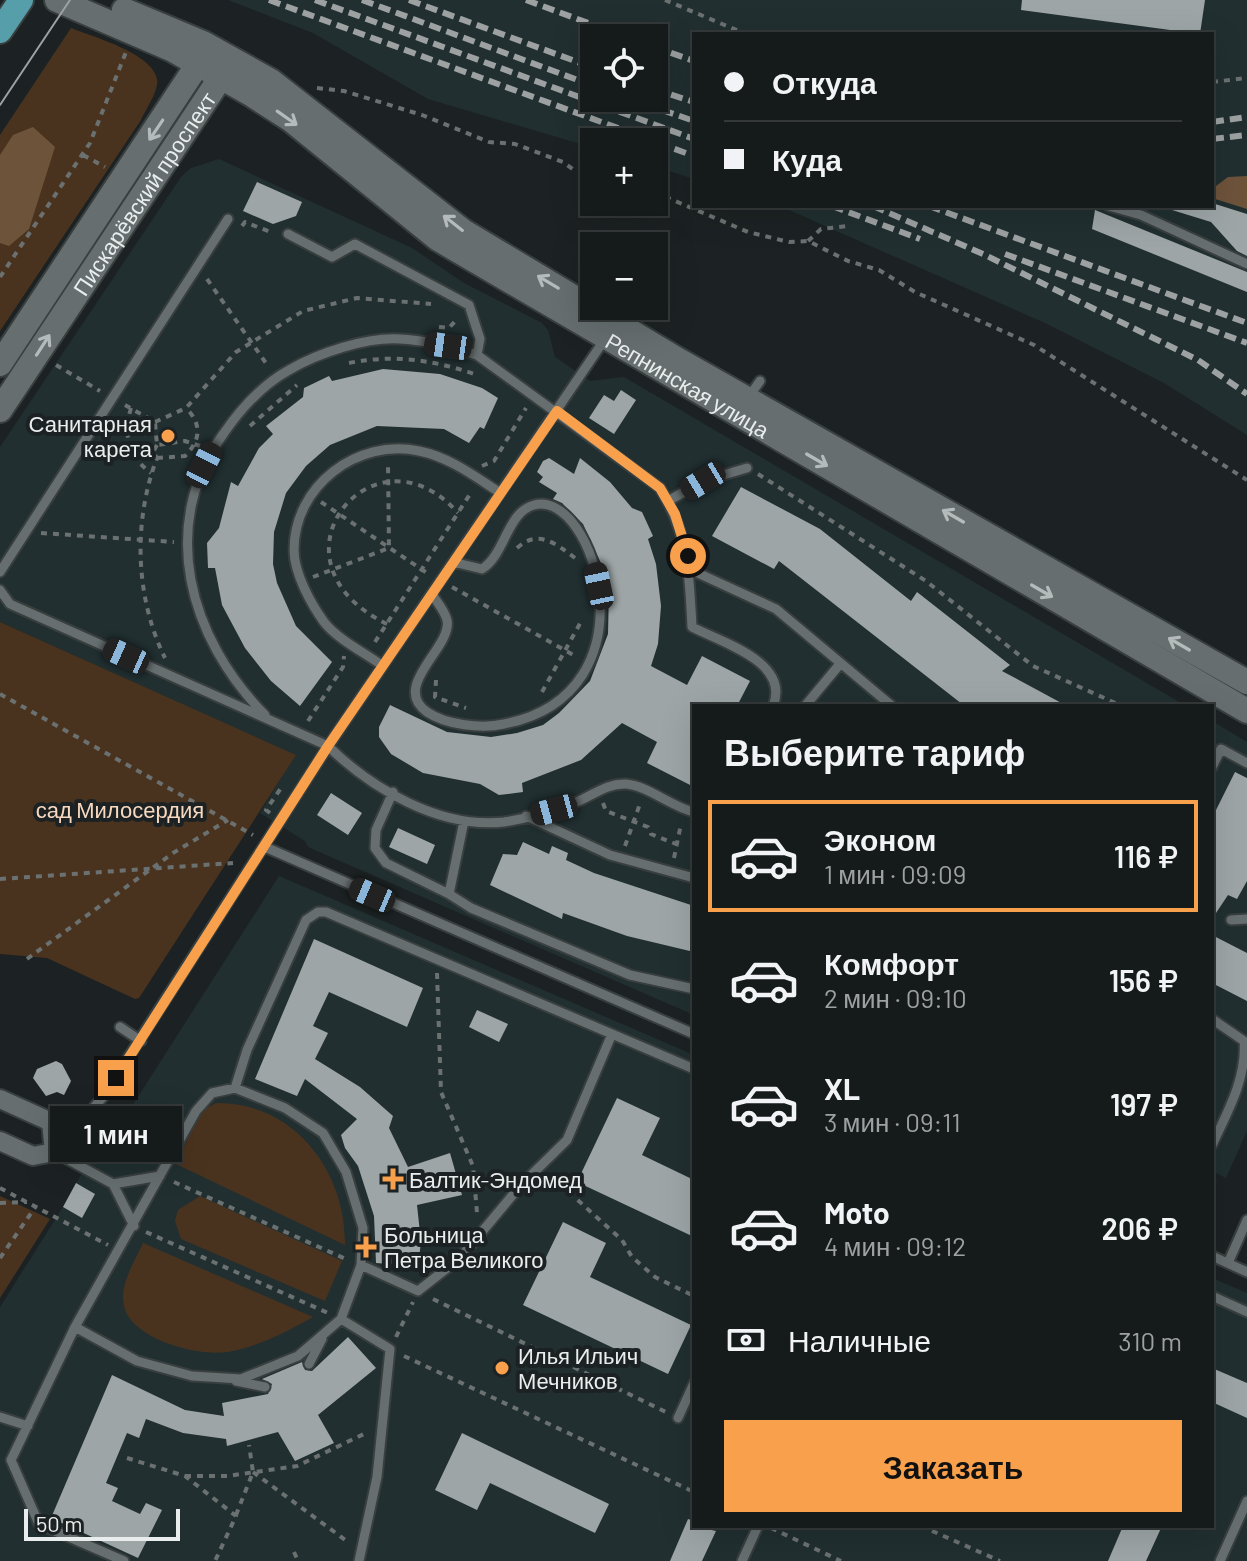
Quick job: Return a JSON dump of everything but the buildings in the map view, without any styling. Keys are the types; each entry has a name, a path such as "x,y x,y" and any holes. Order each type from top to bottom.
{"main road":[{"path":"0,31 21,0"}],"street":[{"name":"Репнинская улица","path":"57,0 135,32 221,77 291,120 438,239 749,398 1247,711"},
{"name":"Репнинская улица","path":"100,0 222,52 304,105 463,231 1247,682"},
{"name":"Пискарёвский проспект","path":"0,364 198,64 222,52 221,77 0,410"},
{"path":"0,1099 51,1122 54,1152 33,1156 0,1141"}],"lane":[{"path":"1116,208 1141,215 1247,264"},
{"path":"0,572 228,219"},
{"path":"288,234 332,257 355,244 469,305 480,339 477,355"},
{"path":"134,1226 113,1184 54,1152 103,1097 141,1041 328,746 611,329"},
{"path":"270,720 229,672 195,602 187,562 187,528 196,481 212,449 238,412 271,380 317,354 397,338 448,346 477,355 621,456 660,488 675,514 689,569 692,627 760,662 773,678 776,691 773,704"},
{"path":"383,666 325,624 301,579 294,553 296,529 311,495 341,464 364,452 390,450 418,450 457,464 499,492"},
{"path":"668,501 703,481 747,468"},
{"path":"432,594 447,619 447,634 424,666 417,685 419,702 428,712 466,725 489,727 527,720 560,702 581,681 593,657 600,621 599,586 592,552 557,509 543,503 530,505 520,513 492,563 482,569 453,562"},
{"path":"689,569 776,609 890,704"},
{"path":"0,590 10,604 328,746 344,762 393,792 444,817 504,822 574,804 609,786 629,784 690,811"},
{"path":"807,704 840,664"},
{"path":"1214,763 1221,749 1247,763"},
{"path":"393,792 376,830 375,848 386,863 471,908 630,975 692,989"},
{"path":"526,816 621,858 692,877"},
{"path":"449,894 464,821"},
{"path":"265,847 692,1033"},
{"path":"235,1088 247,1050 306,920 318,912 326,912 692,1068"},
{"path":"1231,920 1247,919"},
{"path":"1214,1020 1244,1041 1246,1054 1241,1081 1214,1141"},
{"path":"120,1027 141,1041"},
{"path":"361,1265 418,1291 460,1258 567,1140 612,1034"},
{"path":"75,1327 137,1361 192,1376 241,1379 298,1356 341,1319 361,1265 363,1228 346,1172 323,1133 285,1108 235,1088 212,1093 196,1111 134,1226 117,1250 75,1327 28,1426 6,1460 39,1524 124,1561"},
{"path":"113,1184 160,1176"},
{"path":"1228,1263 1247,1220"},
{"path":"1214,1257 1247,1272"},
{"path":"1214,1297 1247,1312"},
{"path":"341,1319 390,1349 377,1477 360,1556"},
{"path":"309,1364 324,1335"},
{"path":"217,1378 265,1387"},
{"path":"678,1418 692,1387"},
{"path":"0,1417 28,1426"},
{"path":"1220,1561 1247,1501"},
{"path":"742,1561 757,1528"}],"path":[{"path":"665,0 741,32"},
{"path":"0,277 83,155 129,46"},
{"path":"1214,82 1247,78"},
{"path":"317,88 344,91 422,115 489,142 515,144 580,170"},
{"path":"83,155 112,170"},
{"path":"668,198 748,232 789,242 808,241 848,261 879,270 915,292 1034,345 1247,480"},
{"path":"808,241 821,229 848,226"},
{"path":"207,279 270,368"},
{"path":"335,366 376,357 416,359 485,378"},
{"path":"54,364 155,422 157,445 153,452 157,458"},
{"path":"249,428 304,380"},
{"path":"473,465 494,461 526,412 526,404"},
{"path":"131,408 127,440 132,455 151,473"},
{"path":"157,458 185,456 193,443 199,432 198,422 186,408"},
{"path":"157,445 193,443 200,446"},
{"path":"301,579 331,571 389,548 390,450"},
{"path":"157,458 151,473 140,540 147,605 168,664"},
{"path":"747,468 926,581 1033,666 1118,704"},
{"path":"367,654 480,479"},
{"path":"387,624 363,612 348,599 331,571 328,548 338,513 352,498 371,486 389,481 420,483 443,497 458,513"},
{"path":"39,533 174,542"},
{"path":"492,563 508,565 518,547 539,537 556,544 576,559 580,569"},
{"path":"535,700 550,683 583,618"},
{"path":"299,720 307,723 343,667 345,657 340,649"},
{"path":"438,675 435,697 468,709"},
{"path":"0,694 252,834"},
{"path":"282,821 266,810 284,784"},
{"path":"598,791 606,811 648,827 651,834 676,844"},
{"path":"621,858 645,792"},
{"path":"672,872 676,844 690,811"},
{"path":"27,959 156,866 228,820"},
{"path":"0,879 233,863"},
{"path":"437,959 441,1092 473,1166 479,1201 473,1242"},
{"path":"541,1166 622,1240 632,1257 655,1277 692,1295"},
{"path":"160,1176 361,1265"},
{"path":"0,1188 117,1250"},
{"path":"0,1203 30,1202"},
{"path":"0,1258 36,1206"},
{"path":"134,1226 341,1319"},
{"path":"678,1418 418,1291 390,1349 692,1491"},
{"path":"127,1458 185,1476 253,1472 297,1466 382,1426"},
{"path":"215,1561 253,1472 249,1445"},
{"path":"253,1472 360,1556"},
{"path":"185,1476 236,1516"},
{"path":"771,1528 841,1561"},
{"path":"926,1528 1000,1561"},
{"path":"294,1552 298,1561"}],"shaded area":[{"path":"228,0 1247,0 1247,435 1164,383 1045,323 785,208 1214,208 1214,32 692,32 692,178 668,171 668,128 580,128 580,144 428,99 313,33"},
{"path":"33,127 55,147 29,229 9,246 0,243 0,155 13,135"},
{"path":"219,159 412,248 464,283 542,323 548,330 555,357 590,381 624,377 1183,704 692,704 692,1014 308,847 305,841 260,813 295,755 0,622 0,447 181,177 191,168"},
{"path":"1247,176 1247,209 1214,199 1214,188 1228,177"},
{"path":"1214,722 1247,742 1247,1131 1226,1178 1214,1172"},
{"name":"Больница Петра Великого","path":"279,876 692,1054 692,1528 1214,1528 1214,1279 1247,1293 1247,1561 0,1561 0,1307 63,1207 106,1130 134,1103"}],"green space":[{"path":"71,28 120,47 145,61 157,79 156,89 141,120 0,331 0,135"},
{"name":"сад Милосердия","path":"0,622 296,755 139,998 135,999 47,958 0,954"},
{"path":"216,1103 244,1106 269,1114 291,1128 310,1146 325,1167 336,1191 343,1217 345,1245 176,1164 201,1111"},
{"path":"0,1196 50,1219 0,1298"},
{"path":"200,1196 342,1261 325,1301 181,1239 175,1221 178,1210"},
{"path":"143,1243 313,1317 262,1342 228,1352 200,1352 167,1343 139,1328 129,1318 124,1306 126,1282"}],"tram line":[{"path":"0,105 70,0"}],"railway":[{"path":"269,0 692,155"},
{"path":"315,0 692,138"},
{"path":"362,0 580,81"},
{"path":"409,0 580,63"},
{"path":"526,0 591,24"},
{"path":"668,52 692,60"},
{"path":"668,94 692,101"},
{"path":"668,112 692,120"},
{"path":"1214,122 1247,117"},
{"path":"1214,139 1247,135"},
{"path":"837,208 920,239"},
{"path":"878,208 983,254 1198,360 1247,394"},
{"path":"934,208 1247,323"},
{"path":"1005,254 1247,343"}],"place":[{"name":"Санитарная карета","path":"168,436"},
{"name":"Балтик-Эндомед","path":"393,1179"},
{"name":"Больница Петра Великого","path":"366,1247"},
{"name":"Илья Ильич Мечников","path":"502,1368"}],"route":[{"path":"116,1078 328,746 557,411 660,488 675,514 688,556"}]}
